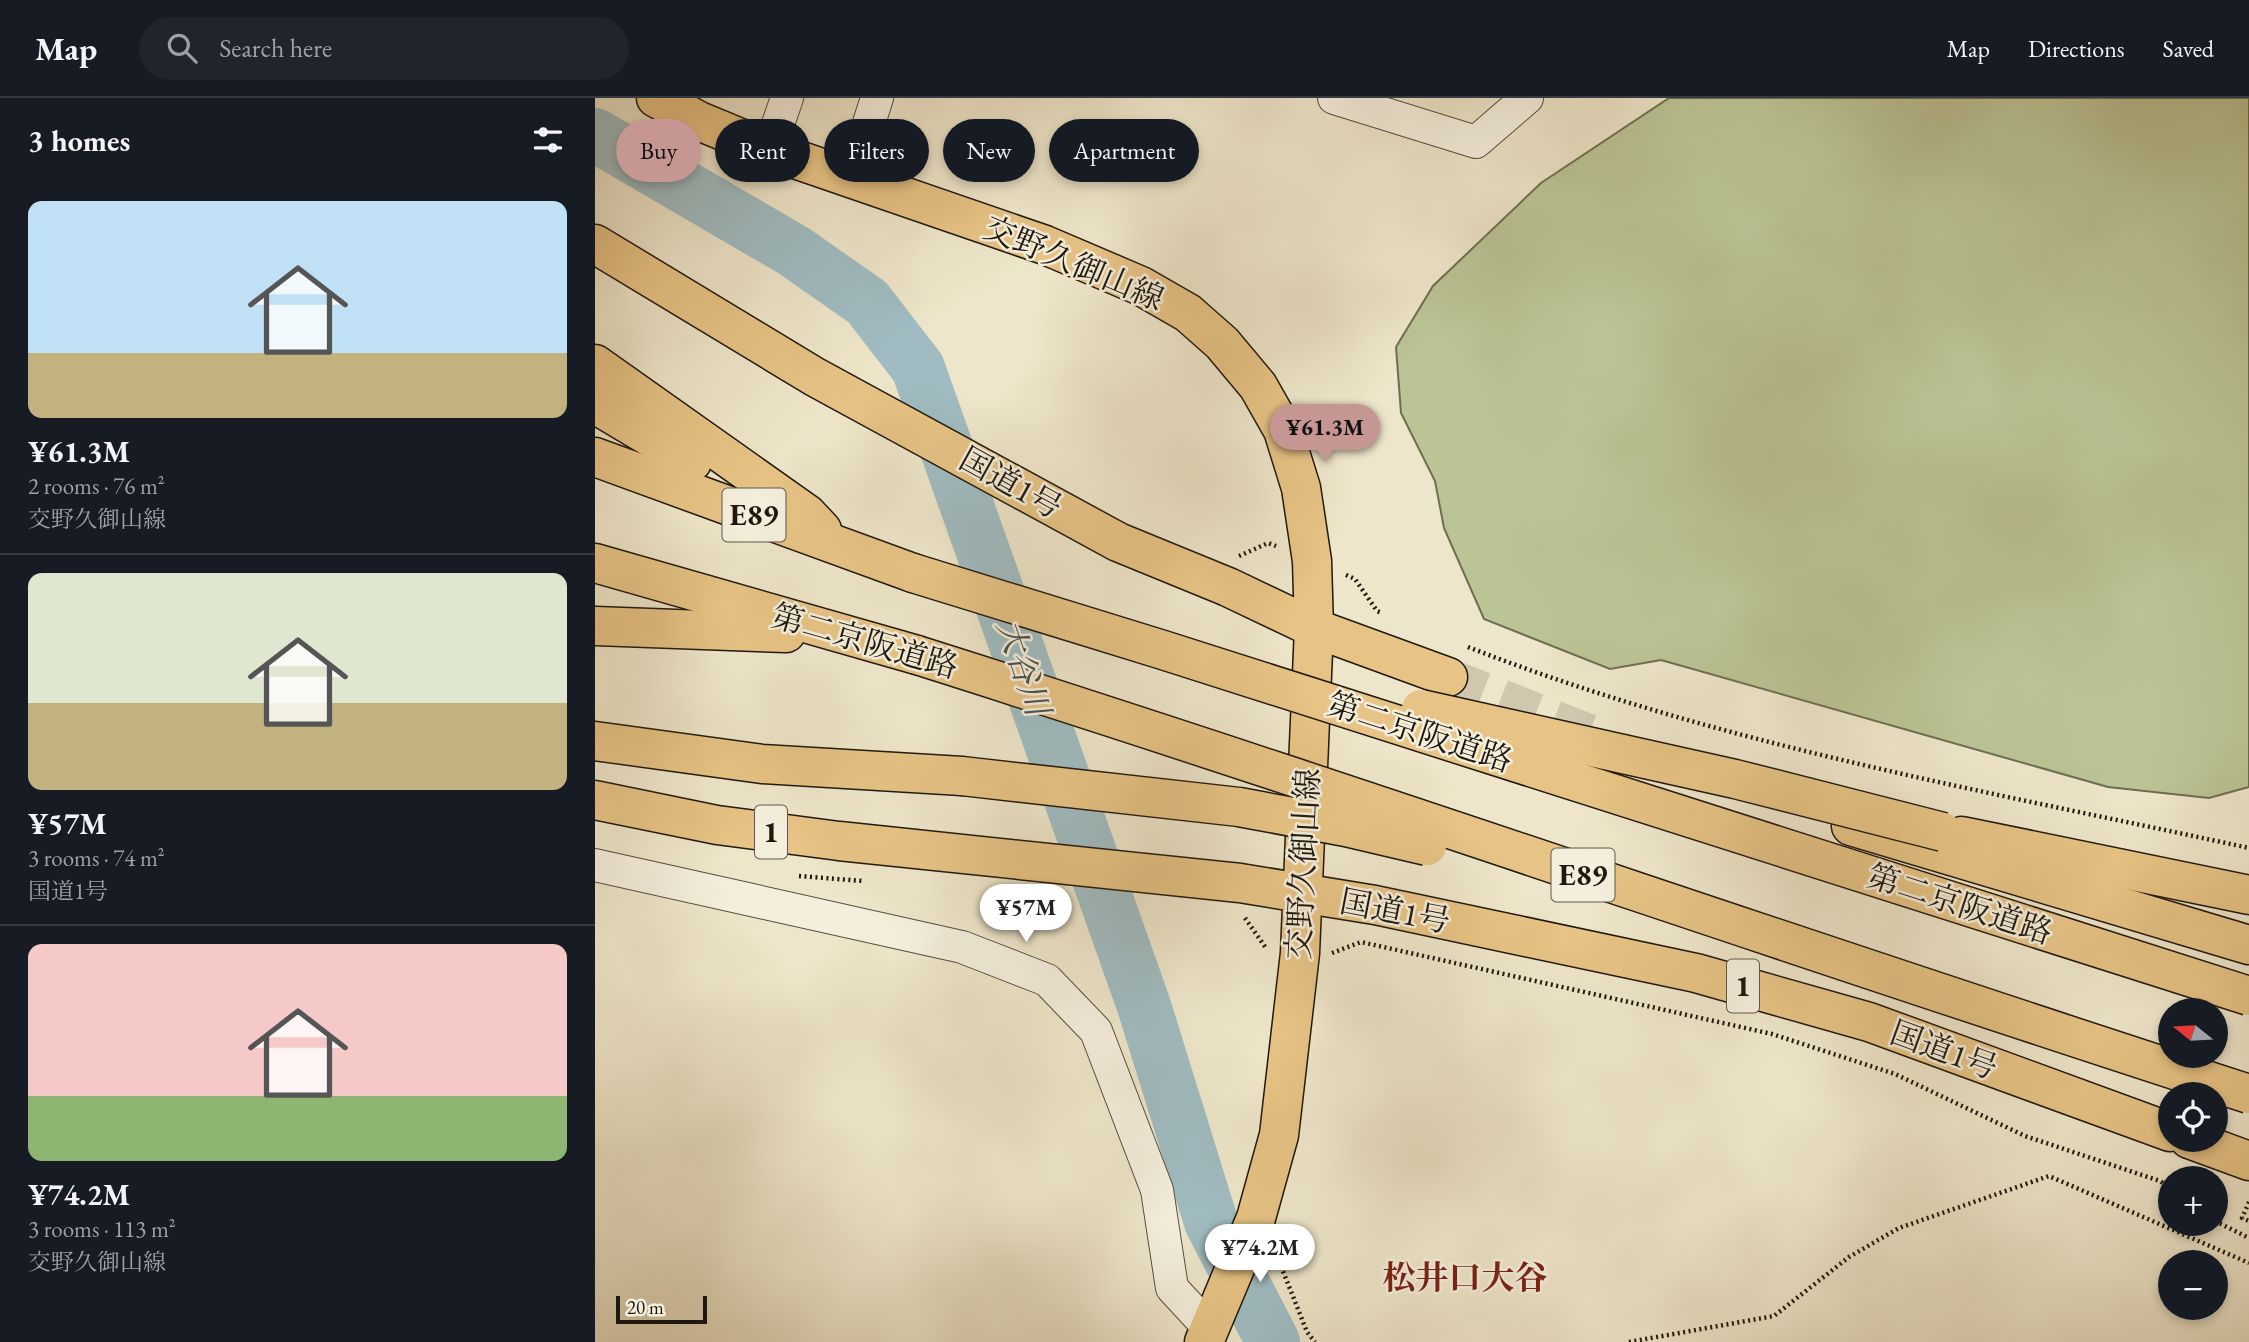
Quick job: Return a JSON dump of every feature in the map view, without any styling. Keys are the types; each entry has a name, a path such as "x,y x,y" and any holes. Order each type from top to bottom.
{"main road":[{"name":"交野久御山線","path":"656,98 715,128"},
{"name":"交野久御山線","path":"863,182 1045,244 1141,286 1188,313 1222,343 1258,386 1283,430 1301,488 1312,561 1314,628 1300,953 1279,1135 1252,1229 1210,1325"},
{"name":"国道1号","path":"595,244 846,394 1118,542 1228,587 1314,628 1456,661"},
{"path":"595,364 807,514 837,545"},
{"path":"595,404 741,492 771,521"},
{"name":"第二京阪道路","path":"595,457 913,573 2249,996"},
{"name":"第二京阪道路","path":"595,564 917,655 1127,722 1927,990 2249,1094"},
{"path":"595,626 805,634 868,641"},
{"path":"1163,650 1735,779 1943,832 2249,895"},
{"path":"595,741 762,764 962,776 1239,807 1346,827 1446,850 1927,990"},
{"path":"1745,795 2249,945"},
{"name":"国道1号","path":"595,800 717,825 1240,883 1375,905 1696,972 1869,1022 2158,1128"},
{"path":"2224,1152 2249,1161"}],"street":[{"path":"779,119 786,98"},
{"path":"870,119 877,98"},
{"path":"1334,98 1476,142 1527,98"},
{"path":"595,865 962,947 1047,980 1096,1031 1157,1190 1172,1288 1210,1325"}],"path":[{"path":"1227,556 1240,556 1268,543 1355,579 1377,611 1389,616"},
{"path":"1456,661 1626,702 1765,742 2249,848"},
{"path":"1324,956 1361,942 1772,1034 1895,1074 2025,1136 2158,1180"},
{"path":"1629,1342 1774,1316 1849,1257 1899,1228 2049,1177 2249,1263"},
{"path":"2249,1202 2242,1218 2249,1221"},
{"path":"2228,1228 2249,1238"},
{"path":"1252,1229 1280,1262 1307,1332 1315,1342"}],"green space":[{"path":"1669,98 2249,98 2249,787 2209,798 2108,787 1661,660 1610,669 1484,619 1444,528 1435,481 1401,413 1396,347 1433,286 1541,183"}],"waterway":[{"name":"大谷川","path":"595,135 794,251 867,302 918,368 1144,1006 1211,1222 1273,1342"}],"tunnel":[{"path":"1448,677 1599,737"}],"district":[{"name":"松井口大谷","path":"1465,1277"}]}
